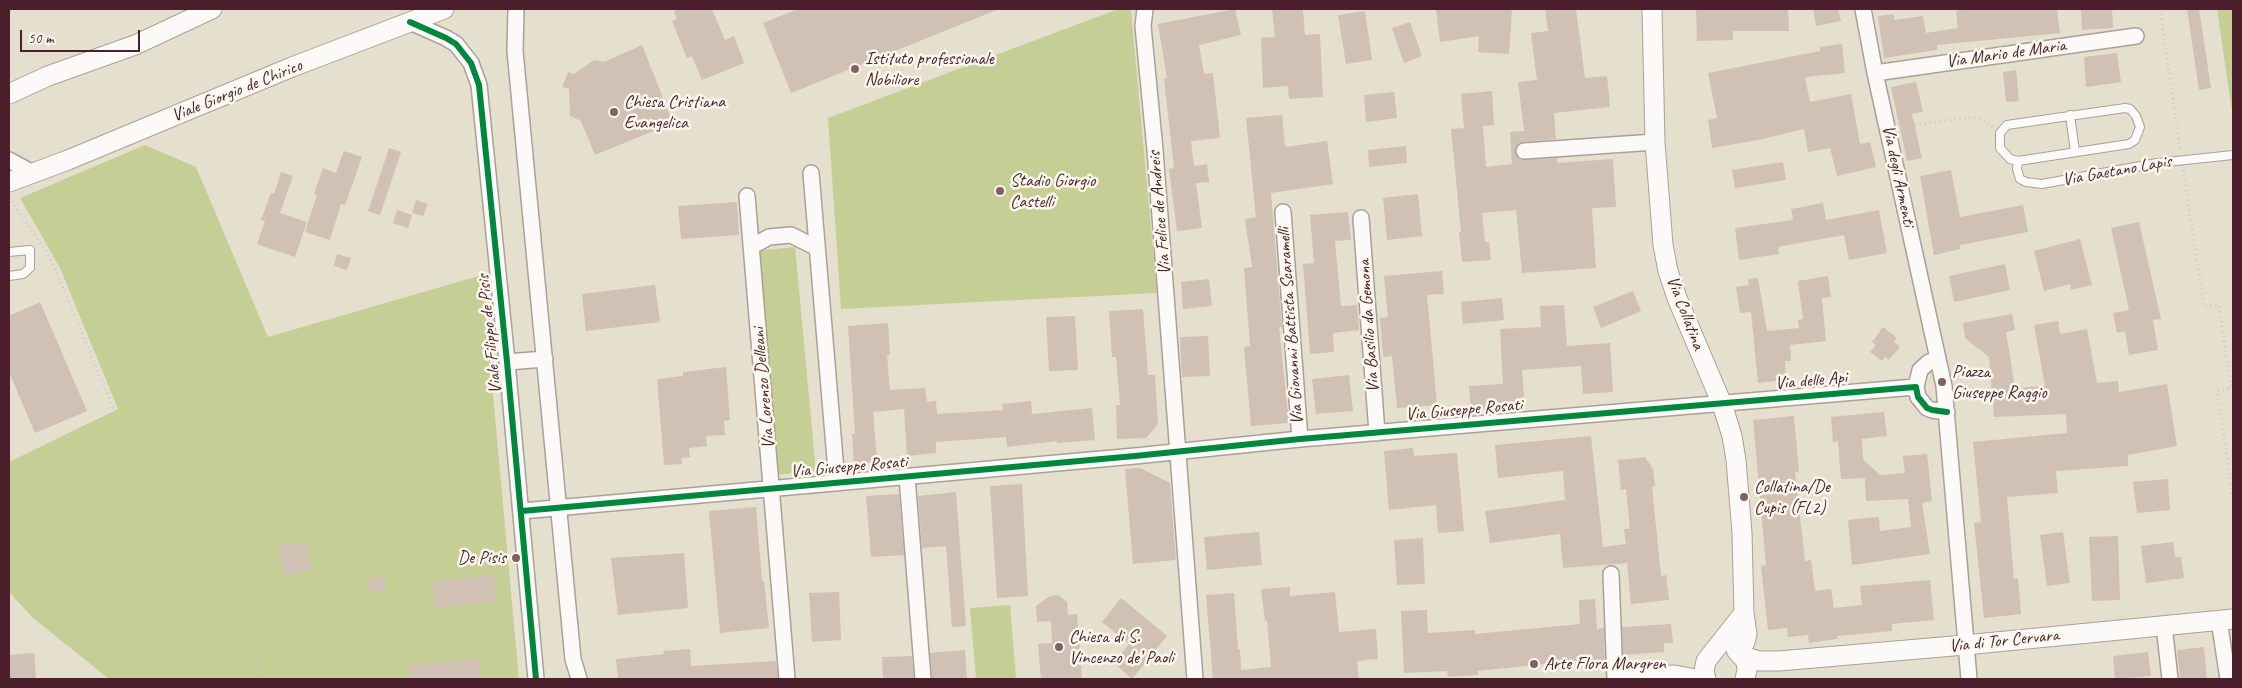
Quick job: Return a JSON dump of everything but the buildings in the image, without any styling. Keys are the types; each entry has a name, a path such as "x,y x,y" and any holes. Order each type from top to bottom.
{"street":[{"path":"12,94 48,76 135,45 197,13 212,9"},
{"name":"Viale Giorgio de Chirico","path":"9,182 31,172 68,160 292,67 444,9"},
{"path":"516,9 515,51 573,658 578,679"},
{"name":"Via Felice de Andreis","path":"1144,9 1143,26 1155,150 1195,679"},
{"name":"Via Collatina","path":"1652,9 1655,142 1660,224 1668,271 1677,298 1722,404 1732,436 1742,533 1744,613 1747,638 1741,654"},
{"name":"Via degli Armenti","path":"1863,9 1887,129 1938,359"},
{"name":"Viale Filippo de Pisis","path":"410,22 439,34 456,44 471,63 479,85 522,511 536,679"},
{"name":"Via Mario de Maria","path":"1875,72 2136,36"},
{"path":"1524,151 1655,142"},
{"path":"9,160 31,172"},
{"path":"811,173 836,483"},
{"name":"Via Lorenzo Delleani","path":"747,196 787,679"},
{"name":"Via Giovanni Battista Scaramelli","path":"1283,212 1300,439"},
{"name":"Via Basilio da Gemona","path":"1361,218 1377,433"},
{"path":"752,247 769,237 792,235 817,248"},
{"path":"507,362 545,359"},
{"path":"1948,417 1927,408 1909,387 1920,370 1929,362 1938,359 1948,417 1969,679"},
{"name":"Via delle Api","path":"1722,404 1909,387"},
{"name":"Via Giuseppe Rosati","path":"522,511 559,506 1208,450 1300,439 1722,404"},
{"path":"907,477 923,679"},
{"path":"1611,574 1615,679"},
{"path":"1706,679 1704,670 1712,654 1744,613"},
{"path":"2226,619 2228,679"},
{"name":"Via di Tor Cervara","path":"1774,661 1965,645 2226,619"},
{"path":"2164,625 2170,679"},
{"path":"1674,675 1712,654 1729,648 1759,660 1774,661"},
{"path":"1741,654 1747,666 1745,679"},
{"path":"1745,679 1761,666 1774,661"},
{"path":"1625,679 1674,675 1696,679"}],"lane":[{"path":"2125,108 2130,109 2136,116 2140,127 2135,140 2129,144 2018,161 2010,159 2000,148 2000,133 2007,125 2070,115 2125,108"},
{"path":"2070,115 2075,152"},
{"name":"Via Gaetano Lapis","path":"2018,161 2017,169 2020,179 2026,182 2042,184 2157,162 2233,155"},
{"path":"9,252 30,250 30,268 23,274 9,276"}],"path":[{"path":"2160,9 2204,307 2219,305 2231,388 2217,391 2233,497"},
{"path":"1887,129 1973,117 1983,120 2000,133"},
{"path":"9,197 50,258 158,513 208,605 218,613 244,622 254,634 258,648 259,679"}],"green space":[{"path":"1118,9 1131,10 1157,293 841,309 828,118"},
{"path":"2217,9 2233,9 2233,118"},
{"path":"145,145 196,167 268,337 482,275 519,679 109,679 33,618 9,592 9,462 118,409 60,268 20,198"},
{"path":"795,247 816,471 776,475 755,251"},
{"path":"1010,605 1016,679 976,679 970,608"}],"cycle path":[{"path":"410,22 456,44 471,63 479,85 536,679"},
{"path":"522,511 1135,456 1300,439 1916,387 1918,397 1927,408 1947,412"}],"place":[{"name":"Istituto professionale Nobiliore","path":"855,69"},
{"name":"Chiesa Cristiana Evangelica","path":"614,112"},
{"name":"Stadio Giorgio Castelli","path":"1000,191"},
{"name":"Piazza Giuseppe Raggio","path":"1942,382"},
{"name":"Collatina/De Cupis (FL2)","path":"1744,497"},
{"name":"De Pisis","path":"516,558"},
{"name":"Chiesa di S. Vincenzo de’ Paoli","path":"1059,647"},
{"name":"Arte Flora Margren","path":"1534,664"}]}
